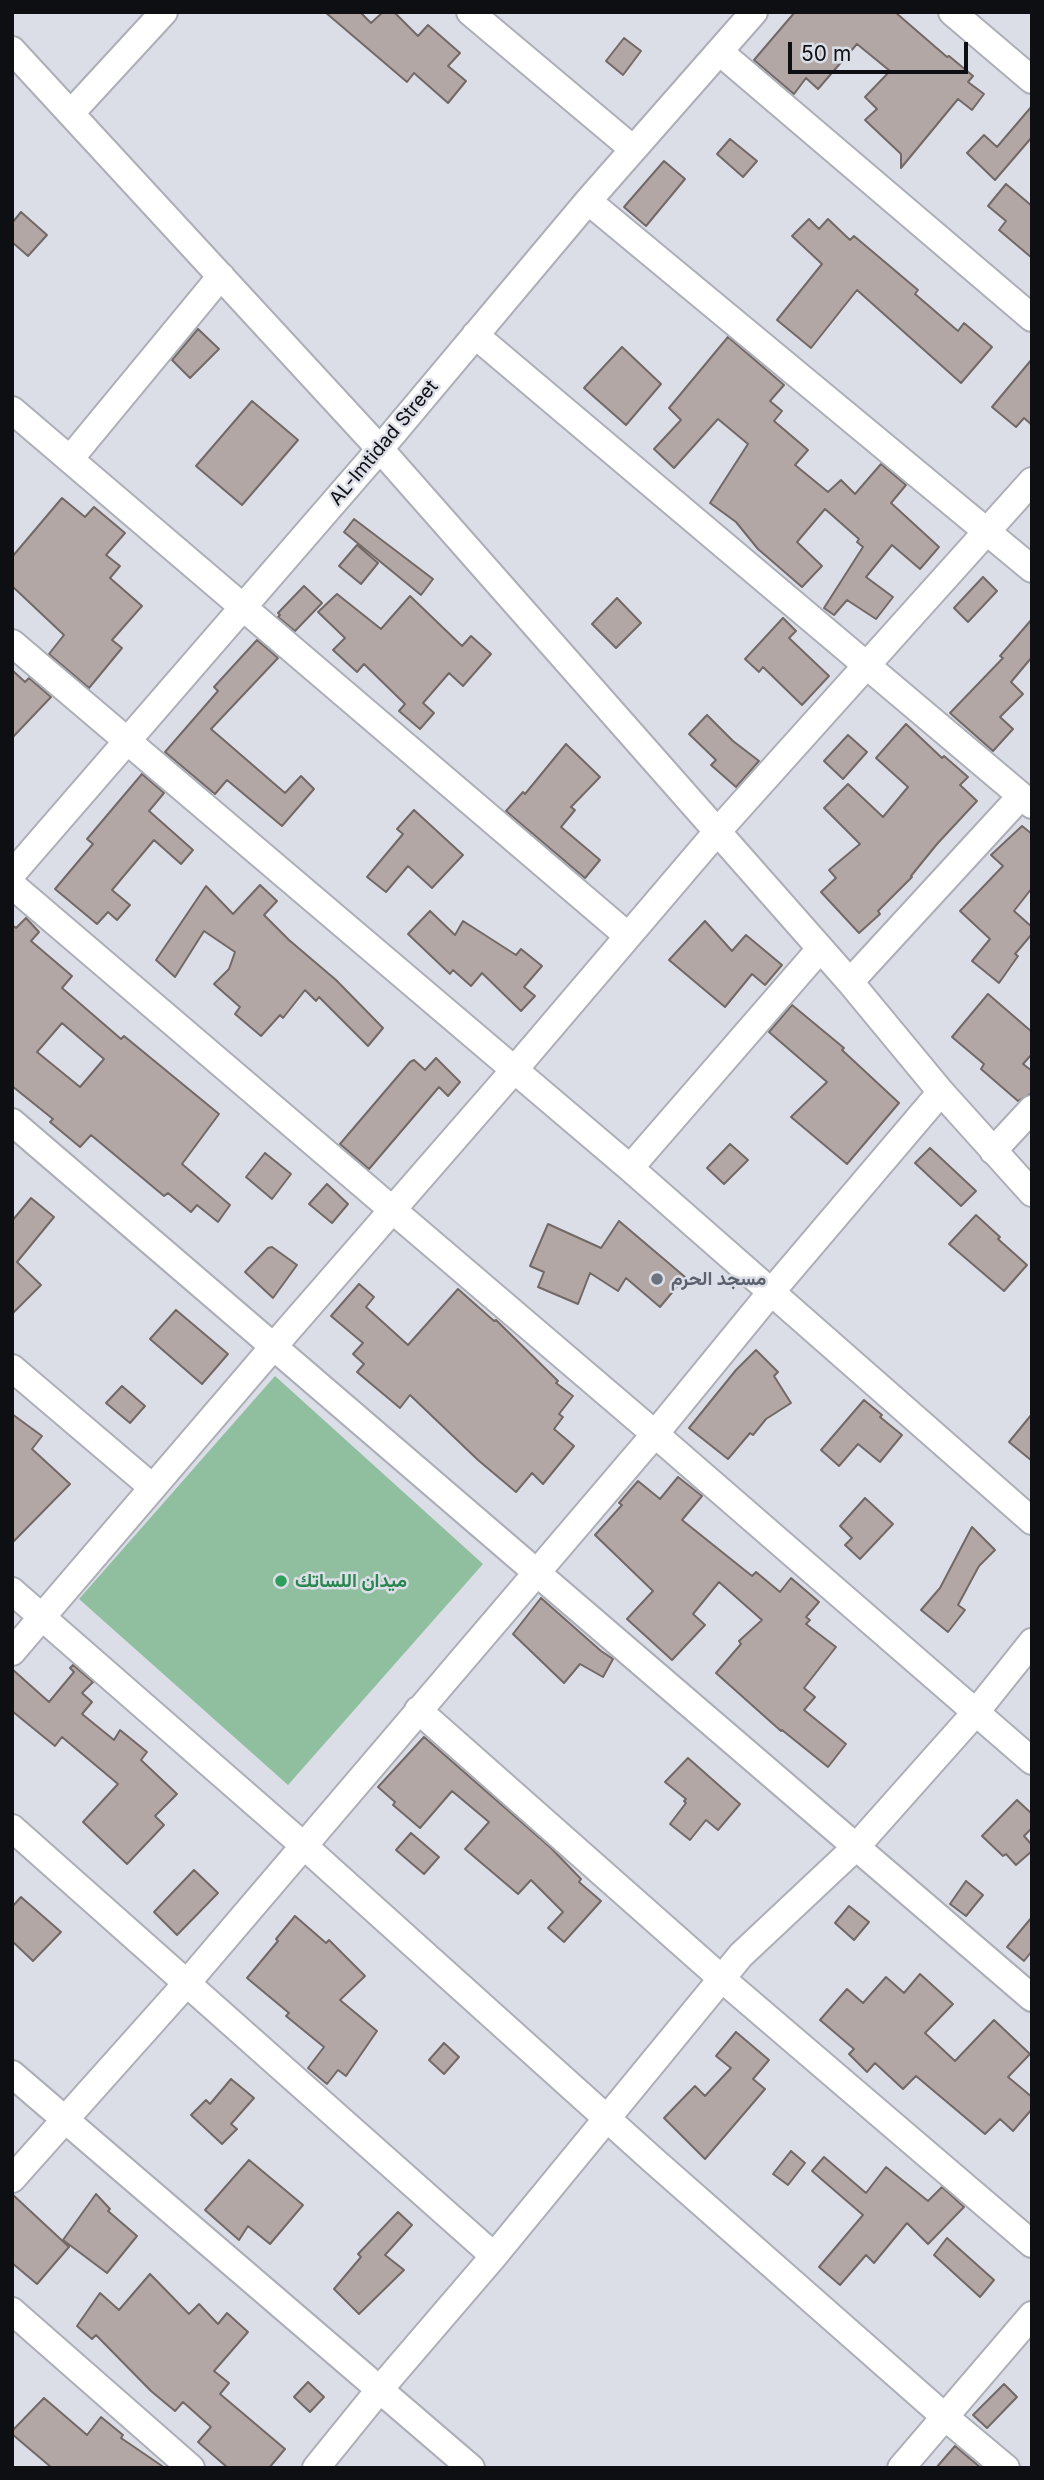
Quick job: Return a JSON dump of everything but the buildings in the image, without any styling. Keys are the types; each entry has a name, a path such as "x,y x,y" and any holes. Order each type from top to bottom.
{"street":[{"path":"71,113 164,12"},
{"path":"470,12 633,149"},
{"path":"952,12 1032,80"},
{"name":"AL-Imtidad Street","path":"12,874 380,449 588,201 720,53 744,16"},
{"path":"720,53 1032,318"},
{"path":"15,59 71,113 380,449 849,982 993,1151 1032,1192"},
{"path":"588,201 1032,569"},
{"path":"70,459 221,276"},
{"path":"475,335 1027,800 849,982"},
{"path":"12,410 628,936"},
{"path":"12,1652 716,833 1032,481"},
{"path":"12,643 515,1069 1032,1521"},
{"path":"12,885 1032,1761"},
{"path":"630,1168 820,949"},
{"path":"12,2179 186,1984 942,1092"},
{"path":"993,1151 1032,1109"},
{"path":"12,1122 1032,1998"},
{"path":"12,1368 152,1487"},
{"path":"12,1591 303,1844 607,2119 1006,2468"},
{"path":"316,2468 494,2256 721,1978 758,1938 856,1847 976,1712 1032,1642"},
{"path":"418,1710 721,1978 1032,2244"},
{"path":"12,1828 494,2256"},
{"path":"12,2074 471,2468"},
{"path":"12,2311 191,2468"},
{"path":"901,2468 1032,2315"}],"green space":[{"name":"ميدان اللساتك","path":"275,1376 483,1564 288,1785 79,1599"}],"place":[{"name":"مسجد الحرم","path":"657,1279"},
{"name":"ميدان اللساتك","path":"281,1581"}]}
